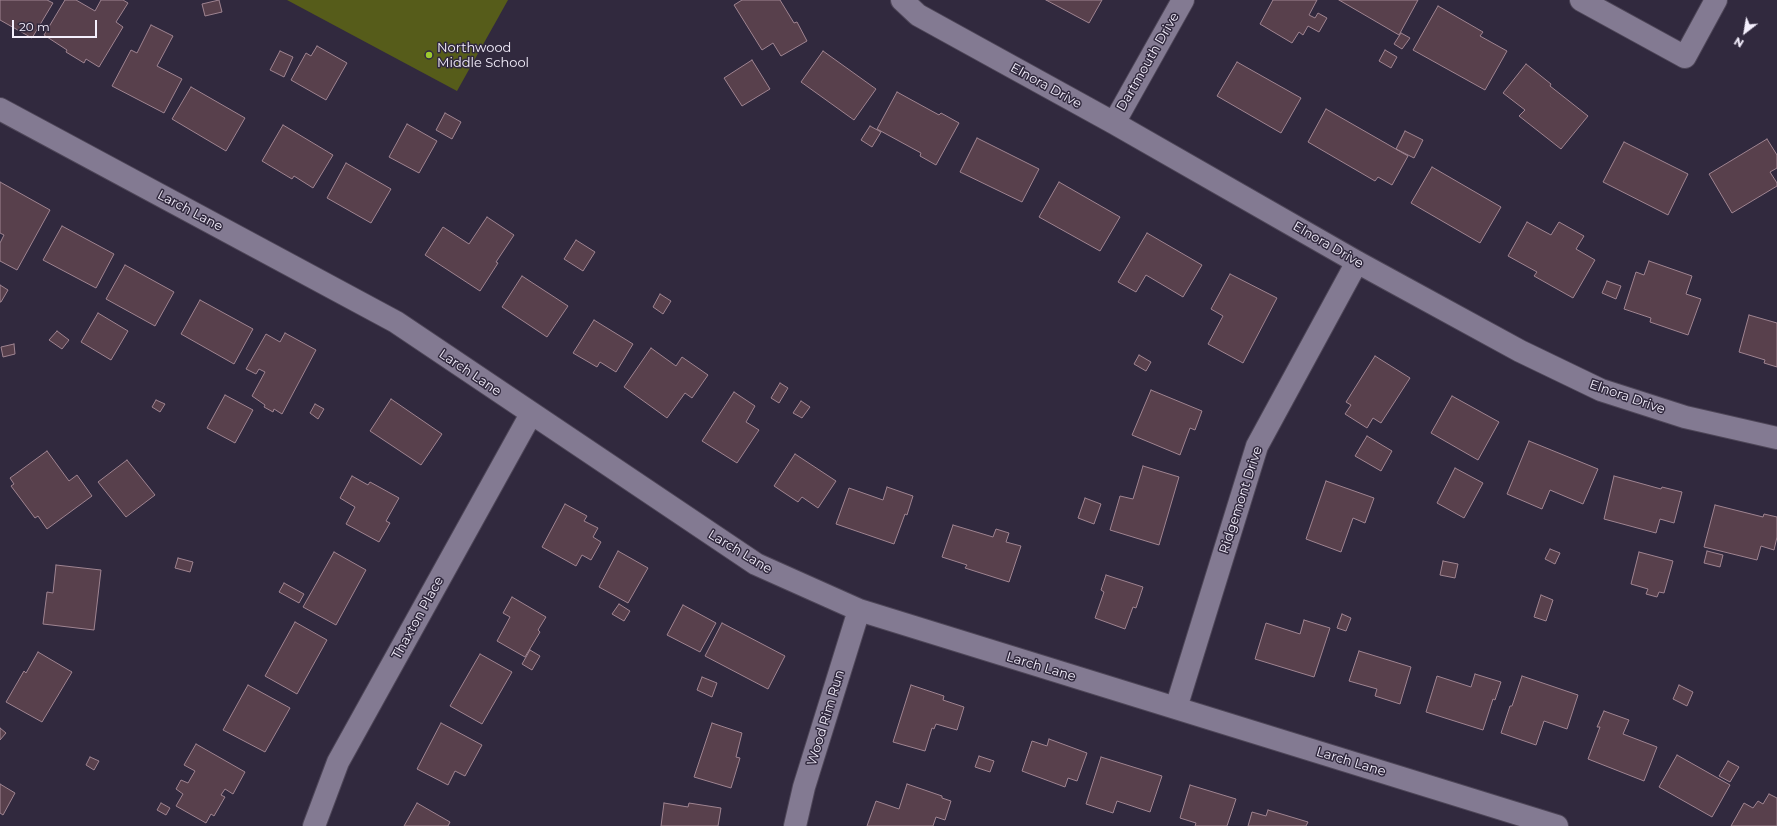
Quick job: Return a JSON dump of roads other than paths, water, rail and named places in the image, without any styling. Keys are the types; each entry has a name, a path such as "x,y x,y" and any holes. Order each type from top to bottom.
{"street":[{"name":"Elnora Drive","path":"902,0 918,15 1114,123 1357,262 1520,351 1601,390 1685,417 1777,438"},
{"name":"Dartmouth Drive","path":"1114,123 1183,0"},
{"path":"1581,0 1685,57 1716,0"},
{"name":"Larch Lane","path":"0,109 396,322 756,564 859,610 1557,826"},
{"name":"Ridgemont Drive","path":"1176,708 1257,446 1357,262"},
{"name":"Thaxton Place","path":"314,826 338,762 531,414"},
{"name":"Wood Rim Run","path":"795,826 804,787 859,610"}],"place":[{"name":"Northwood Middle School","path":"429,55"}]}
